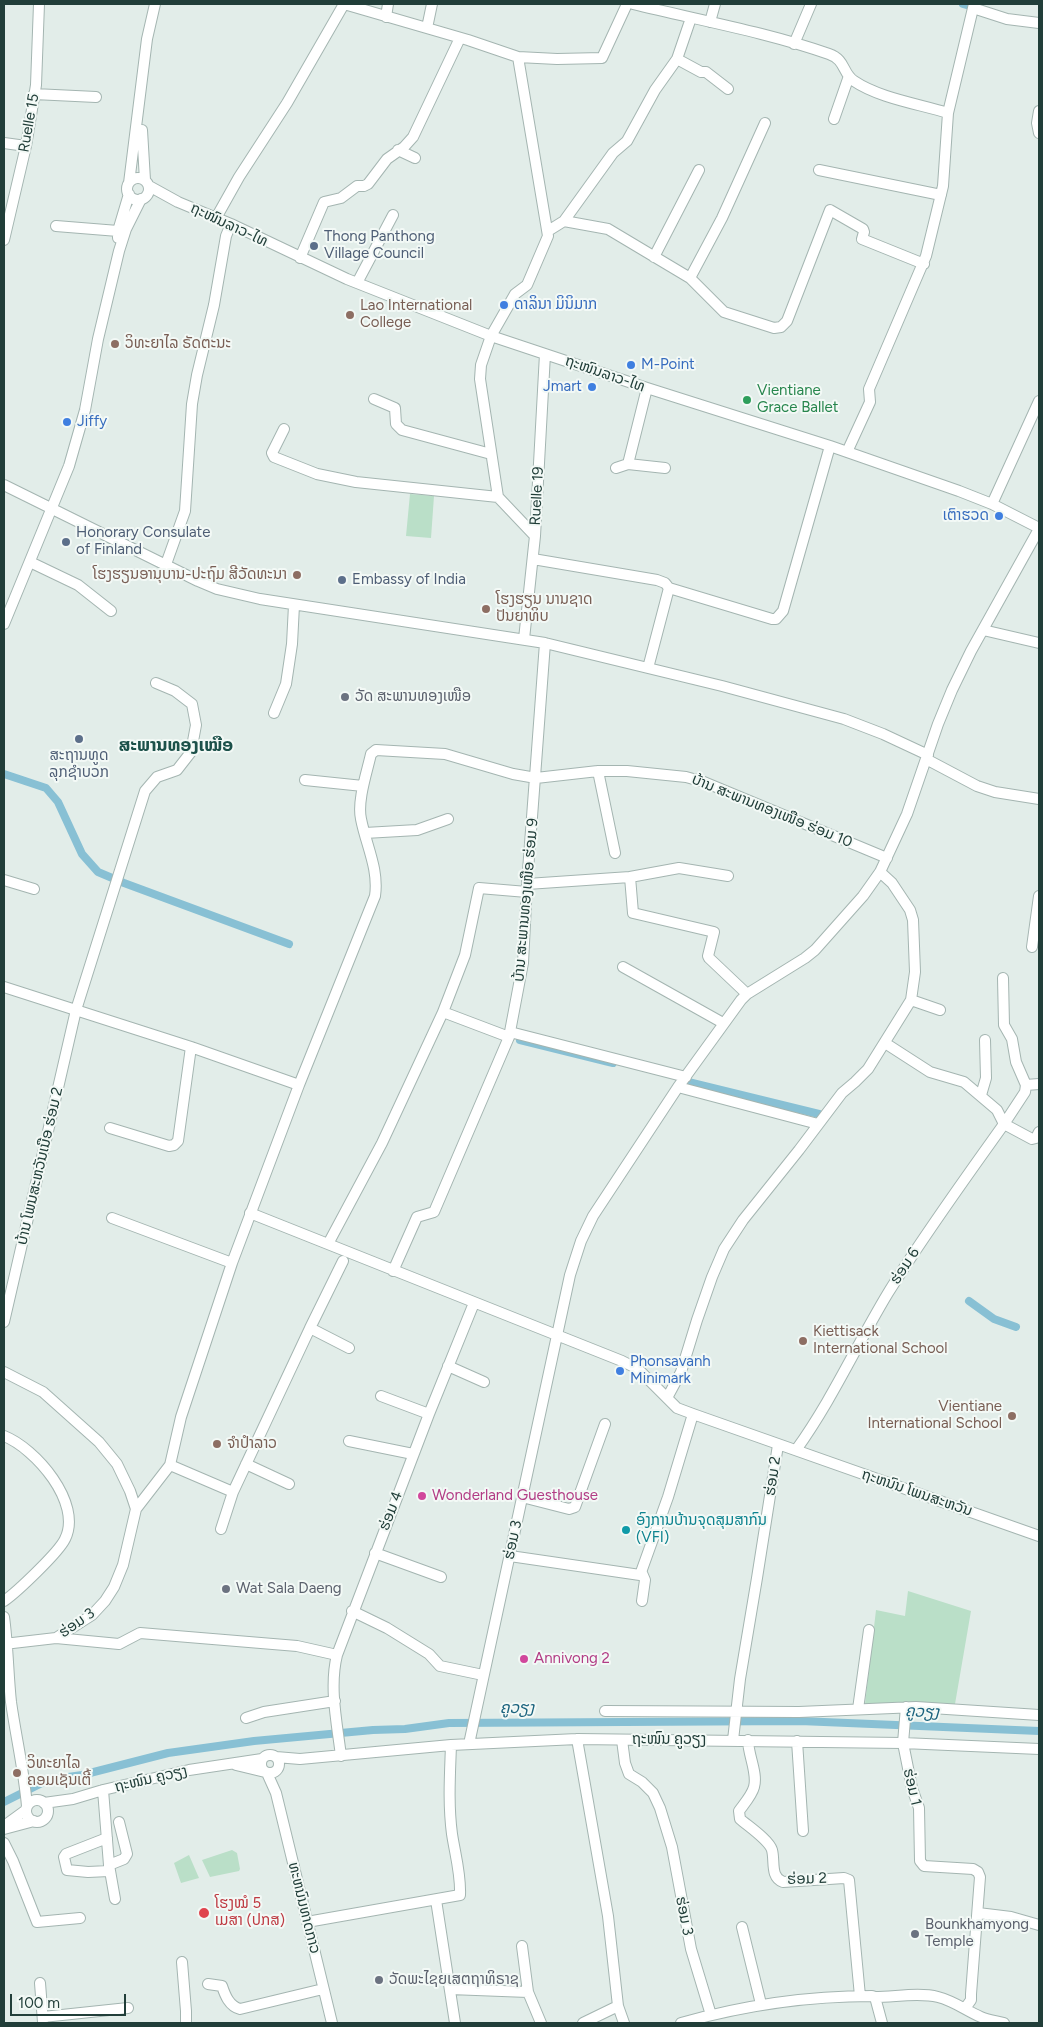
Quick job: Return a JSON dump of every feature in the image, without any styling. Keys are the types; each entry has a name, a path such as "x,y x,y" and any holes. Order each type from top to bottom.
{"street":[{"name":"Ruelle 15","path":"4,240 7,216 26,146 34,94 39,4"},
{"path":"119,251 118,231 129,188 147,39 155,4"},
{"path":"216,218 344,4 518,57 557,59 602,58 627,4"},
{"path":"386,17 388,4"},
{"path":"427,28 432,4"},
{"path":"633,4 710,22 832,55 841,60 854,82 877,92 948,113"},
{"path":"710,22 715,4"},
{"path":"794,44 811,4"},
{"path":"847,452 870,402 869,390 924,264 941,195 948,113 973,6 1007,18 1039,23"},
{"path":"548,230 564,221 613,153 627,141 655,90 677,59 691,18"},
{"path":"300,258 324,202 341,198 357,186 368,184 386,159 404,147 413,137 460,38"},
{"path":"518,57 548,236 527,285 514,294 491,336 481,365 480,379 498,497 535,536"},
{"path":"677,59 701,72 706,72 728,89"},
{"path":"834,119 849,76"},
{"path":"34,94 96,97"},
{"path":"4,624 69,466 85,410 98,339 119,251 126,229 148,192 141,99"},
{"path":"1039,111 1037,123 1039,133"},
{"path":"690,278 722,218 765,123"},
{"path":"4,143 26,146"},
{"path":"398,150 415,158"},
{"path":"654,256 699,170"},
{"path":"818,170 941,195"},
{"path":"129,188 138,178 147,183"},
{"name":"ຖະໜົນລາວ-ໄທ","path":"147,183 178,202 231,224 356,283 491,336 830,446 992,504 1039,528"},
{"path":"129,188 134,199 143,198"},
{"name":"ຖະໜົນລາວ-ໄທ","path":"143,198 178,202"},
{"path":"564,221 608,230 690,278 724,312 774,328 781,327 787,321 830,210 863,229 862,239 924,264"},
{"path":"356,283 393,216"},
{"path":"166,567 185,511 192,404 214,305 226,236 231,224"},
{"path":"56,226 118,231"},
{"name":"Ruelle 19","path":"524,639 535,536 545,354"},
{"path":"628,464 647,388"},
{"path":"374,399 395,408 396,424 402,430 491,454"},
{"path":"992,504 1039,401"},
{"path":"284,429 272,453 274,457 317,474 356,482 498,497"},
{"path":"533,559 657,580 665,583 669,588 772,619 779,617 783,611 830,446"},
{"path":"616,468 628,464 665,468"},
{"path":"4,485 166,567 217,589 294,605 545,643 722,686 844,719 883,734 977,786 995,792 1039,798"},
{"name":"ຮ່ອມ 3","path":"470,1740 474,1713 510,1556 570,1275 581,1241 593,1216 678,1087 723,1023 747,994 815,950 863,896 880,872 907,814 952,690 1039,528"},
{"path":"30,562 78,585 111,611"},
{"path":"648,668 669,588"},
{"path":"274,713 286,684 292,644 294,605"},
{"path":"983,630 1039,643"},
{"name":"ບ້ານ ສະພານທອງເໜືອ ຮ່ອມ 9","path":"393,1271 417,1217 434,1212 509,1035 523,963 545,643"},
{"name":"ບ້ານ ໂພນສະຫວັນເນືອ ຮ່ອມ 2","path":"4,1322 76,1010 114,886 146,791 157,777 177,770 191,752 196,725 192,704 175,691 156,683"},
{"name":"ບ້ານ ສະພານທອງເໜືອ ຮ່ອມ 10","path":"363,786 371,754 376,750 445,754 513,774 536,778 598,771 627,771 686,776 887,858"},
{"path":"598,771 615,853"},
{"path":"136,1509 170,1466 181,1417 232,1263 299,1085 375,896 377,884 375,872 360,818 363,786 305,780"},
{"path":"365,833 417,830 448,819"},
{"path":"328,1244 382,1143 443,1012 465,955 479,888 527,888 630,877 679,868 728,876"},
{"path":"667,1398 682,1372 697,1320 724,1249 743,1220 842,1093 868,1069 911,1000 915,972 914,920 910,910 892,883 880,872"},
{"path":"630,877 633,913 714,932 709,958 747,994"},
{"path":"4,880 34,890"},
{"path":"1032,947 1039,897"},
{"path":"623,967 723,1023"},
{"path":"1003,978 1004,1025 1012,1038 1016,1062 1026,1085 1039,1084"},
{"path":"4,987 190,1047 299,1085"},
{"path":"911,1000 940,1010"},
{"path":"443,1012 509,1035 686,1077"},
{"path":"981,1094 986,1078 985,1040"},
{"path":"885,1043 930,1072 964,1082 981,1094 997,1110 1004,1124 1032,1139 1036,1138 1039,1132"},
{"path":"110,1128 169,1146 174,1145 178,1140 190,1047"},
{"name":"ຮ່ອມ 6","path":"796,1450 818,1419 887,1294 933,1222 1004,1124 1025,1092 1026,1085"},
{"path":"678,1087 818,1124"},
{"name":"ຖະຫນົນ ໂພນສະຫວັນ","path":"250,1213 622,1361 638,1369 677,1408 1039,1536"},
{"path":"112,1218 232,1263"},
{"path":"221,1529 233,1492 342,1261"},
{"name":"ຮ່ອມ 4","path":"341,1752 335,1701 334,1671 336,1655 413,1454 474,1303"},
{"path":"310,1328 349,1348"},
{"path":"448,1366 484,1382"},
{"path":"4,1372 43,1392 99,1442 117,1464 130,1490 136,1509"},
{"path":"381,1396 429,1414"},
{"path":"510,1556 638,1576 642,1572 668,1497 692,1414"},
{"path":"522,1497 568,1509 575,1507 605,1424"},
{"path":"4,1436 19,1443 49,1472 62,1493 68,1522 68,1531 62,1545 4,1601"},
{"path":"349,1441 413,1454"},
{"name":"ຮ່ອມ 2","path":"734,1737 740,1680 778,1445"},
{"path":"246,1464 289,1484"},
{"path":"170,1466 233,1492"},
{"name":"ຮ່ອມ 3","path":"6,1644 56,1638 81,1624 105,1601 114,1587 123,1564 136,1509"},
{"path":"375,1553 441,1577"},
{"path":"642,1572 645,1580 642,1601"},
{"path":"352,1611 387,1628 429,1654 440,1666 483,1675"},
{"path":"4,1617 15,1735 24,1779 33,1802 48,1811 46,1818"},
{"path":"858,1709 869,1630"},
{"path":"56,1638 119,1644 140,1633 297,1646 336,1655"},
{"path":"246,1718 264,1712 335,1701"},
{"path":"605,1711 737,1714 906,1709 1039,1715"},
{"name":"ຮ່ອມ 1","path":"906,1709 904,1739 912,1788 918,1808 920,1861 924,1866 978,1872 980,1877 978,1913"},
{"name":"ຖະໜົນ ຄູວຽງ","path":"230,1764 272,1771 300,1759 341,1752 451,1745 470,1740 622,1740 734,1737 748,1740 797,1741 904,1739 1039,1749"},
{"path":"577,1739 608,1916 618,2006 624,2023"},
{"name":"ຮ່ອມ 3","path":"622,1740 625,1763 629,1774 642,1782 653,1793 660,1808 672,1847 691,1949 711,2015"},
{"name":"ຮ່ອມ 2","path":"748,1740 748,1751 755,1778 754,1788 739,1811 740,1819 770,1845 775,1876 779,1880 844,1878 849,1880 860,1996"},
{"path":"797,1741 803,1831"},
{"path":"307,1922 460,1895 450,1803 451,1745"},
{"path":"266,1755 276,1757 280,1762 272,1771 261,1766 262,1759 266,1755"},
{"name":"ຖະໜົນ ຄູວຽງ","path":"276,1757 300,1759"},
{"name":"ຖະໜົນ ຄູວຽງ","path":"4,1828 33,1802 73,1799 189,1770 262,1759"},
{"name":"ທະຫນົນທາດກາວ","path":"272,1771 332,2023"},
{"path":"103,1790 109,1868 115,1899"},
{"name":"ຖະໜົນ ຄູວຽງ","path":"4,1828 40,1822 73,1799"},
{"path":"33,1802 28,1818 34,1822"},
{"path":"107,1838 66,1854 64,1858 66,1870 88,1872 109,1868 124,1859 127,1854 120,1822"},
{"path":"4,1843 37,1922 80,1918"},
{"path":"436,1900 454,2023"},
{"path":"966,2007 972,1994 978,1913 1012,1917 1039,1925"},
{"path":"742,1927 762,2004"},
{"path":"522,1946 528,1992 541,2023"},
{"path":"182,1962 186,2023"},
{"path":"40,1983 43,2020 128,2008"},
{"path":"208,1984 222,1986 226,1997 234,2007 240,2009 323,1989"},
{"path":"450,1990 528,1992"},
{"path":"681,2023 762,2004 860,1996 939,1997 961,2007 966,2007 981,2016 1004,2023"},
{"path":"875,1997 882,2023"},
{"path":"584,2023 618,2006"}],"green space":[{"path":"410,494 434,496 431,538 406,536"},
{"path":"908,1591 971,1611 955,1704 865,1704 876,1610 905,1616"},
{"path":"232,1850 237,1853 239,1871 210,1877 202,1860"},
{"path":"189,1855 199,1878 181,1883 174,1863"}],"waterway":[{"path":"963,4 970,6"},
{"path":"4,774 46,788 58,802 82,854 98,872 289,944"},
{"path":"520,1040 613,1063"},
{"path":"680,1080 819,1114"},
{"path":"969,1301 994,1319 1016,1327"},
{"name":"ຄູວຽງ","path":"4,1802 48,1780 82,1775 168,1753 254,1741 373,1730 405,1729 449,1723 800,1721 1039,1731"}],"place":[{"name":"Thong Panthong Village Council","path":"314,246"},
{"name":"ດາລິນາ ມິນິມາກ","path":"504,305"},
{"name":"Lao International College","path":"350,315"},
{"name":"ວິທະຍາໄລ ຣັດຕະນະ","path":"115,344"},
{"name":"M-Point","path":"631,365"},
{"name":"Jmart","path":"592,387"},
{"name":"Vientiane Grace Ballet","path":"747,400"},
{"name":"Jiffy","path":"67,422"},
{"name":"ເຕົາຮວດ","path":"999,516"},
{"name":"Honorary Consulate of Finland","path":"66,542"},
{"name":"ໂຮງຮຽນອານຸບານ-ປະຖົມ ສີວັດທະນາ","path":"297,575"},
{"name":"Embassy of India","path":"342,580"},
{"name":"ໂຮງຮຽນ ນານຊາດ ປັນຍາທິບ","path":"486,609"},
{"name":"ວັດ ສະພານທອງເໜືອ","path":"345,697"},
{"name":"ສະຖານທູດ ລຸກຊຳບວກ","path":"79,739"},
{"name":"Kiettisack International School","path":"803,1341"},
{"name":"Phonsavanh Minimark","path":"620,1371"},
{"name":"Vientiane International School","path":"1012,1416"},
{"name":"ຈຳປຳລາວ","path":"217,1444"},
{"name":"Wonderland Guesthouse","path":"422,1496"},
{"name":"ອົງການບ້ານຈຸດສຸມສາກົນ (VFI)","path":"626,1530"},
{"name":"Wat Sala Daeng","path":"226,1589"},
{"name":"Annivong 2","path":"524,1659"},
{"name":"ວິທະຍາໄລ ຄອມເຊັນເຕີ້","path":"17,1773"},
{"name":"ໂຮງໝໍ 5 ເມສາ (ປກສ)","path":"204,1913"},
{"name":"Bounkhamyong Temple","path":"915,1934"},
{"name":"ວັດພະໄຊຍເສຕຖາທິຣາຊ","path":"379,1980"}],"district":[{"name":"ສະພານທອງເໝືອ","path":"176,746"}]}
